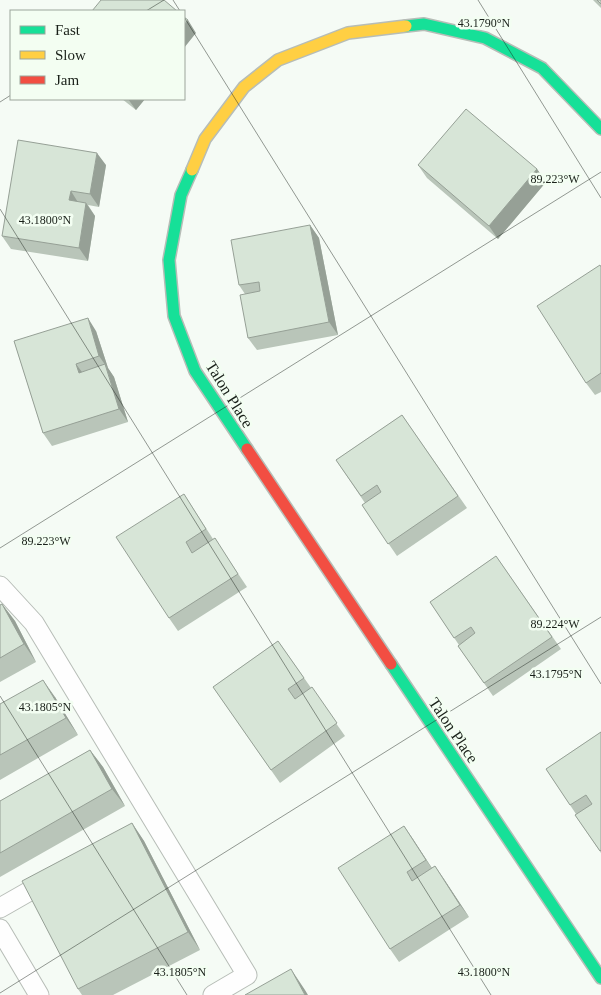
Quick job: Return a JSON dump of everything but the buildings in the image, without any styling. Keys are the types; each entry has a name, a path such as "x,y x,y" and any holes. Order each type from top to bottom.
{"street":[{"name":"Talon Place","path":"601,129 542,68 485,38 424,24 348,33 278,60 244,87 205,139 181,195 169,260 174,316 195,371 601,978"}],"lane":[{"path":"0,586 34,623 247,974 213,995"},
{"path":"136,830 153,821"},
{"path":"0,908 68,869"},
{"path":"0,929 39,995"}],"traffic: fast":[{"path":"406,26 424,24 485,38 542,68 601,129"},
{"path":"192,170 181,195 169,260 174,316 195,371 247,449"},
{"path":"391,664 601,978"}],"traffic: slow":[{"path":"192,170 205,139 244,87 278,60 348,33 406,26"}],"traffic: jam":[{"path":"247,449 391,664"}]}
